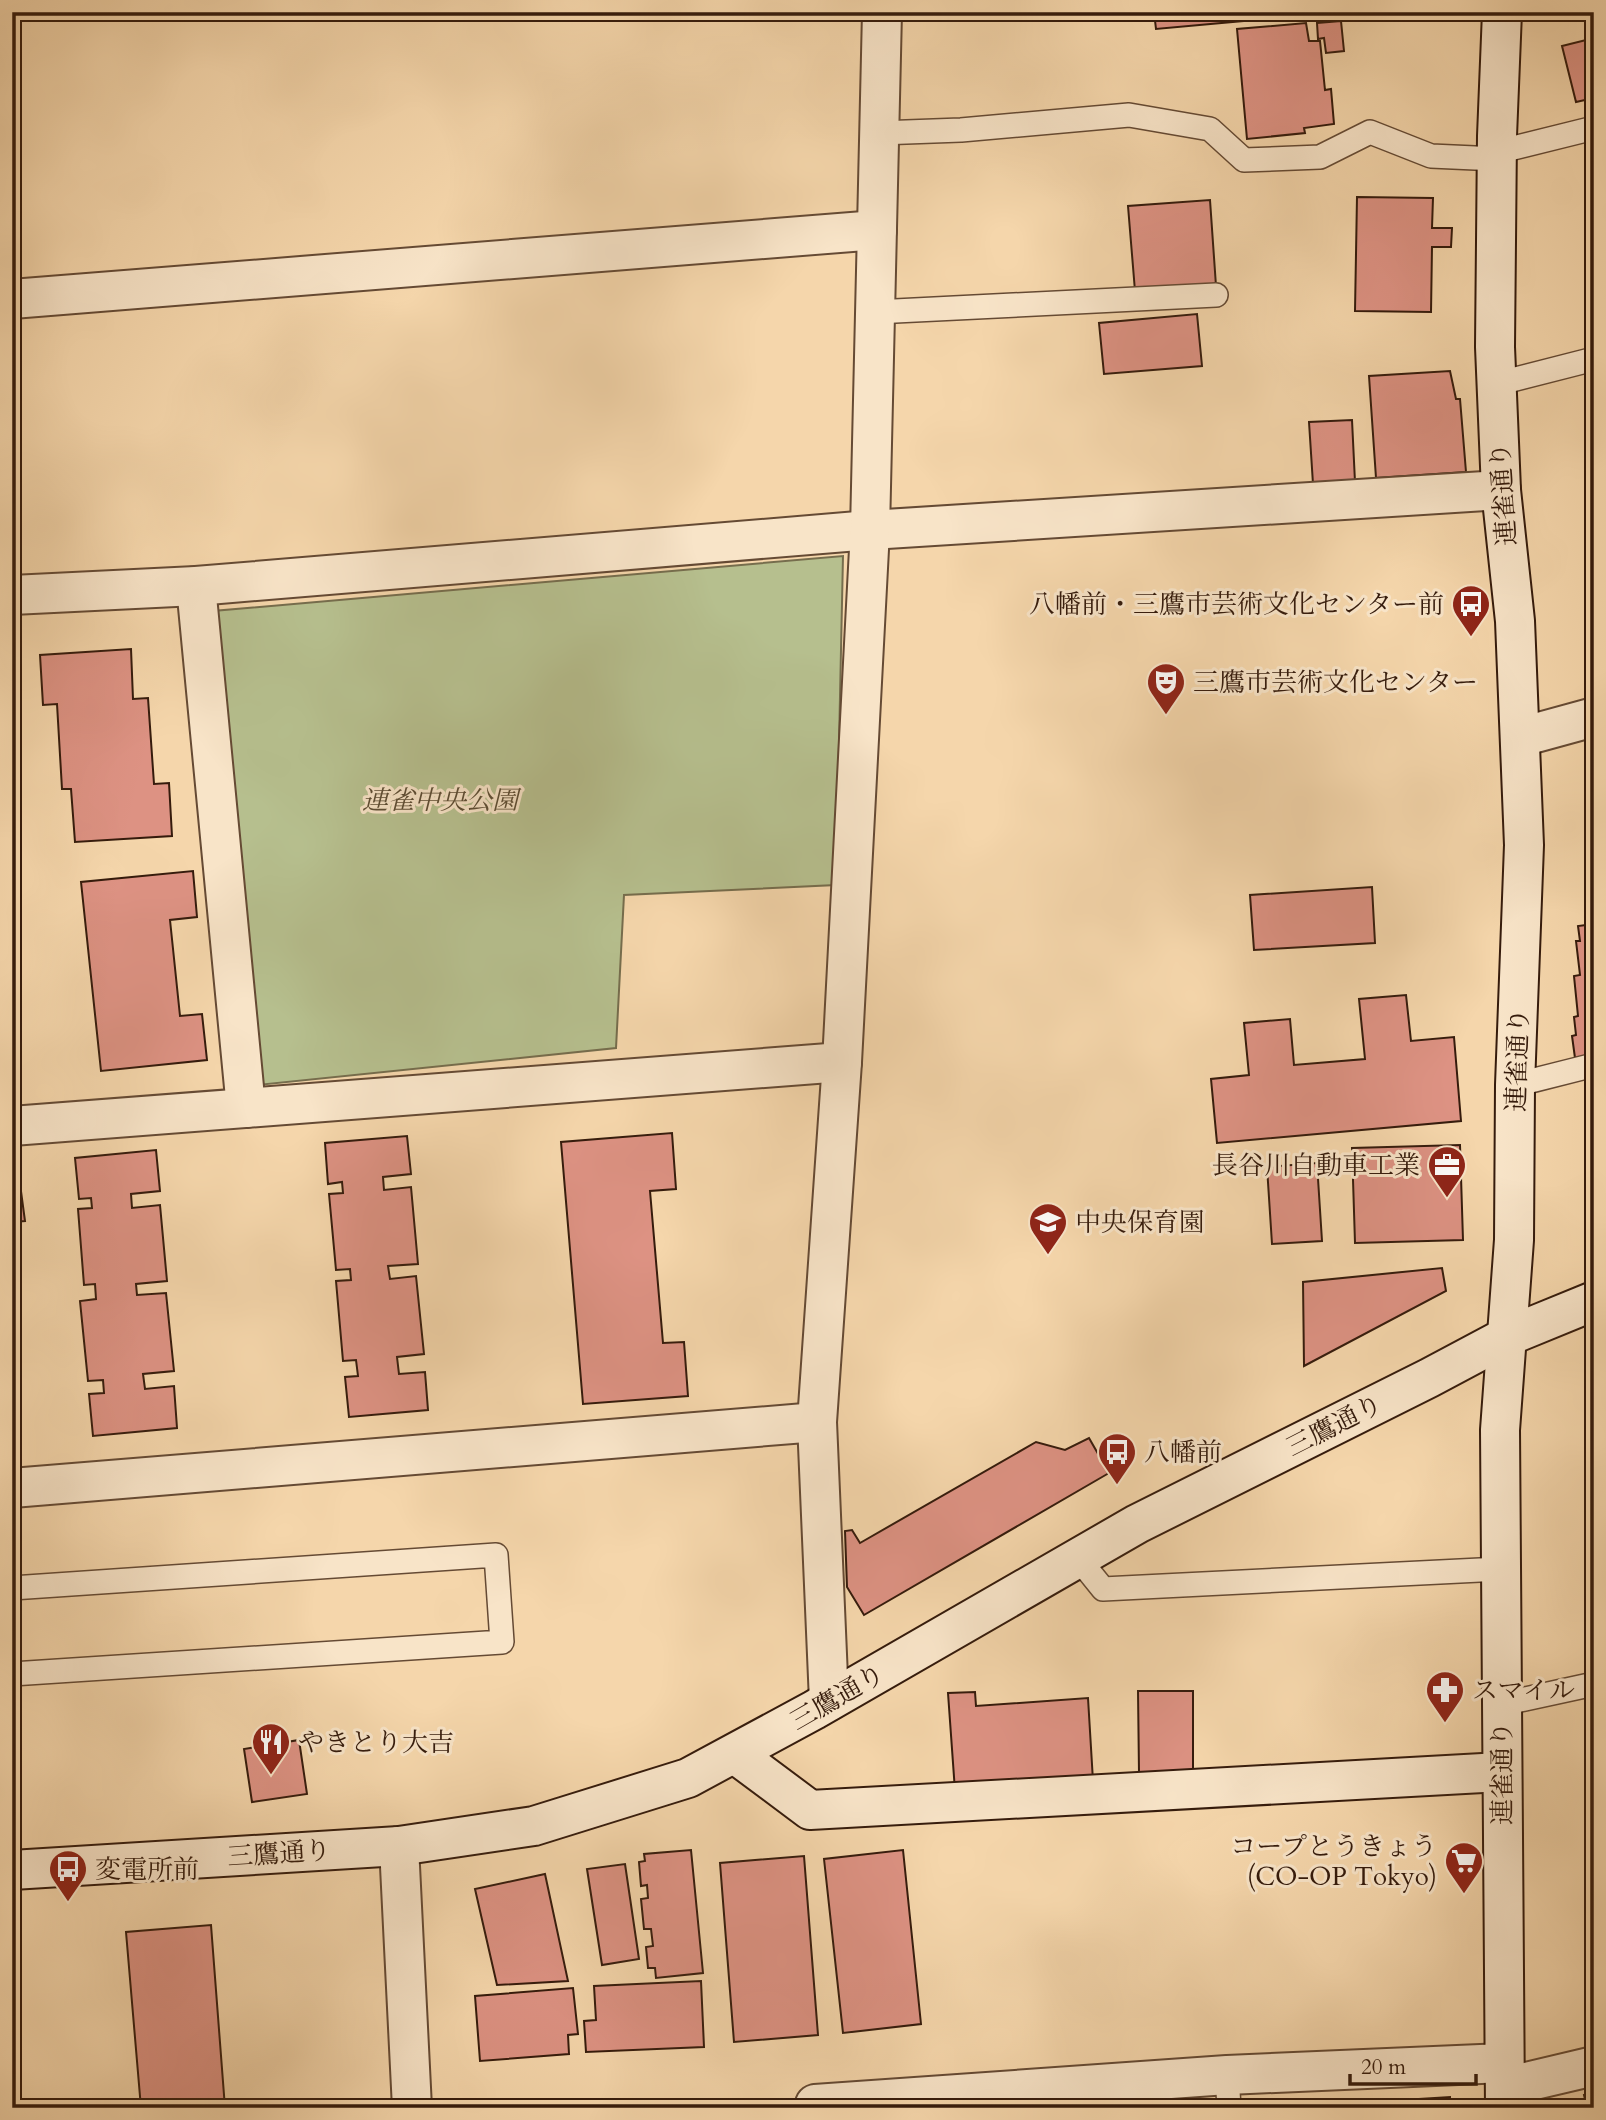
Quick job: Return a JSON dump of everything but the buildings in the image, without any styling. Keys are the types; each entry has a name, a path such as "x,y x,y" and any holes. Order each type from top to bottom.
{"street":[{"path":"829,1701 817,1422 842,1062 870,530 882,12"},
{"name":"連雀通り","path":"1502,12 1497,156 1496,384 1501,490 1515,621 1524,845 1515,1085 1514,1240 1500,1430 1505,2086"},
{"path":"12,299 877,230"},
{"path":"12,595 196,586 870,530 1501,490"},
{"path":"196,586 247,1108"},
{"path":"1521,737 1594,718"},
{"path":"12,1126 842,1062"},
{"name":"三鷹通り","path":"12,1870 399,1846 534,1826 688,1778 829,1701 1138,1524 1506,1337 1594,1301"},
{"path":"12,1488 817,1422"},
{"path":"735,1754 810,1810 1501,1772"},
{"path":"399,1846 412,2108"},
{"path":"816,2108 816,2104 1228,2091 1505,2086 1594,2066"}],"lane":[{"path":"879,133 961,130 1129,115 1210,129 1244,160 1320,157 1370,132 1431,156 1497,156 1594,128"},
{"path":"875,312 1216,295"},
{"path":"1496,384 1594,359"},
{"path":"1515,1085 1594,1065"},
{"path":"12,1588 496,1555 502,1642 12,1674"},
{"path":"1078,1558 1103,1589 1500,1569"},
{"path":"1502,1704 1594,1684"}],"green space":[{"name":"連雀中央公園","path":"843,556 836,885 624,895 616,1048 258,1085 213,611"}],"place":[{"name":"八幡前・三鷹市芸術文化センター前","path":"1471,638"},
{"name":"三鷹市芸術文化センター","path":"1166,716"},
{"name":"長谷川自動車工業","path":"1447,1199"},
{"name":"中央保育園","path":"1048,1256"},
{"name":"八幡前","path":"1117,1486"},
{"name":"スマイル","path":"1445,1724"},
{"name":"やきとり大吉","path":"271,1776"},
{"name":"コープとうきょう (CO-OP Tokyo)","path":"1464,1895"},
{"name":"変電所前","path":"68,1903"}]}
